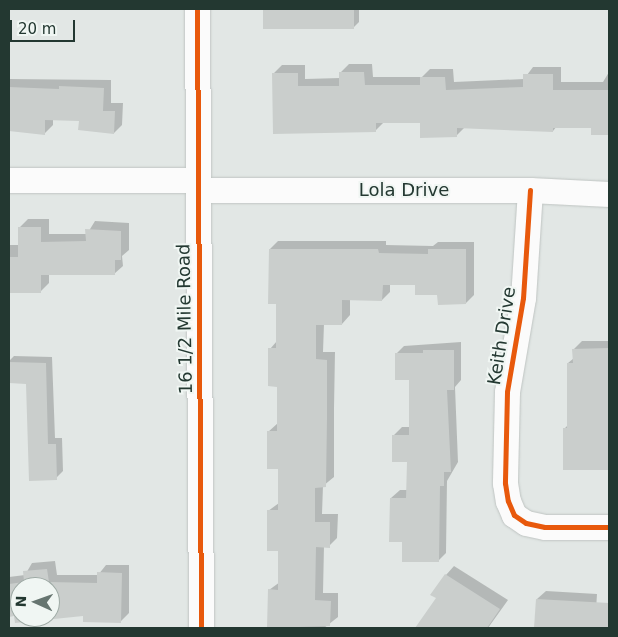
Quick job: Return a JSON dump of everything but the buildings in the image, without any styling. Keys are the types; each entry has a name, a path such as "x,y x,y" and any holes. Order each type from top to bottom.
{"street":[{"name":"16 1/2 Mile Road","path":"197,9 201,628"},
{"name":"Lola Drive","path":"9,180 530,190 609,194"},
{"name":"Keith Drive","path":"530,190 523,298 507,392 505,483 514,515 526,523 545,527 609,527"}],"cycle path":[{"path":"197,9 201,628"},
{"path":"530,190 523,298 507,392 505,483 508,501 514,515 526,523 545,527 609,527"}]}
